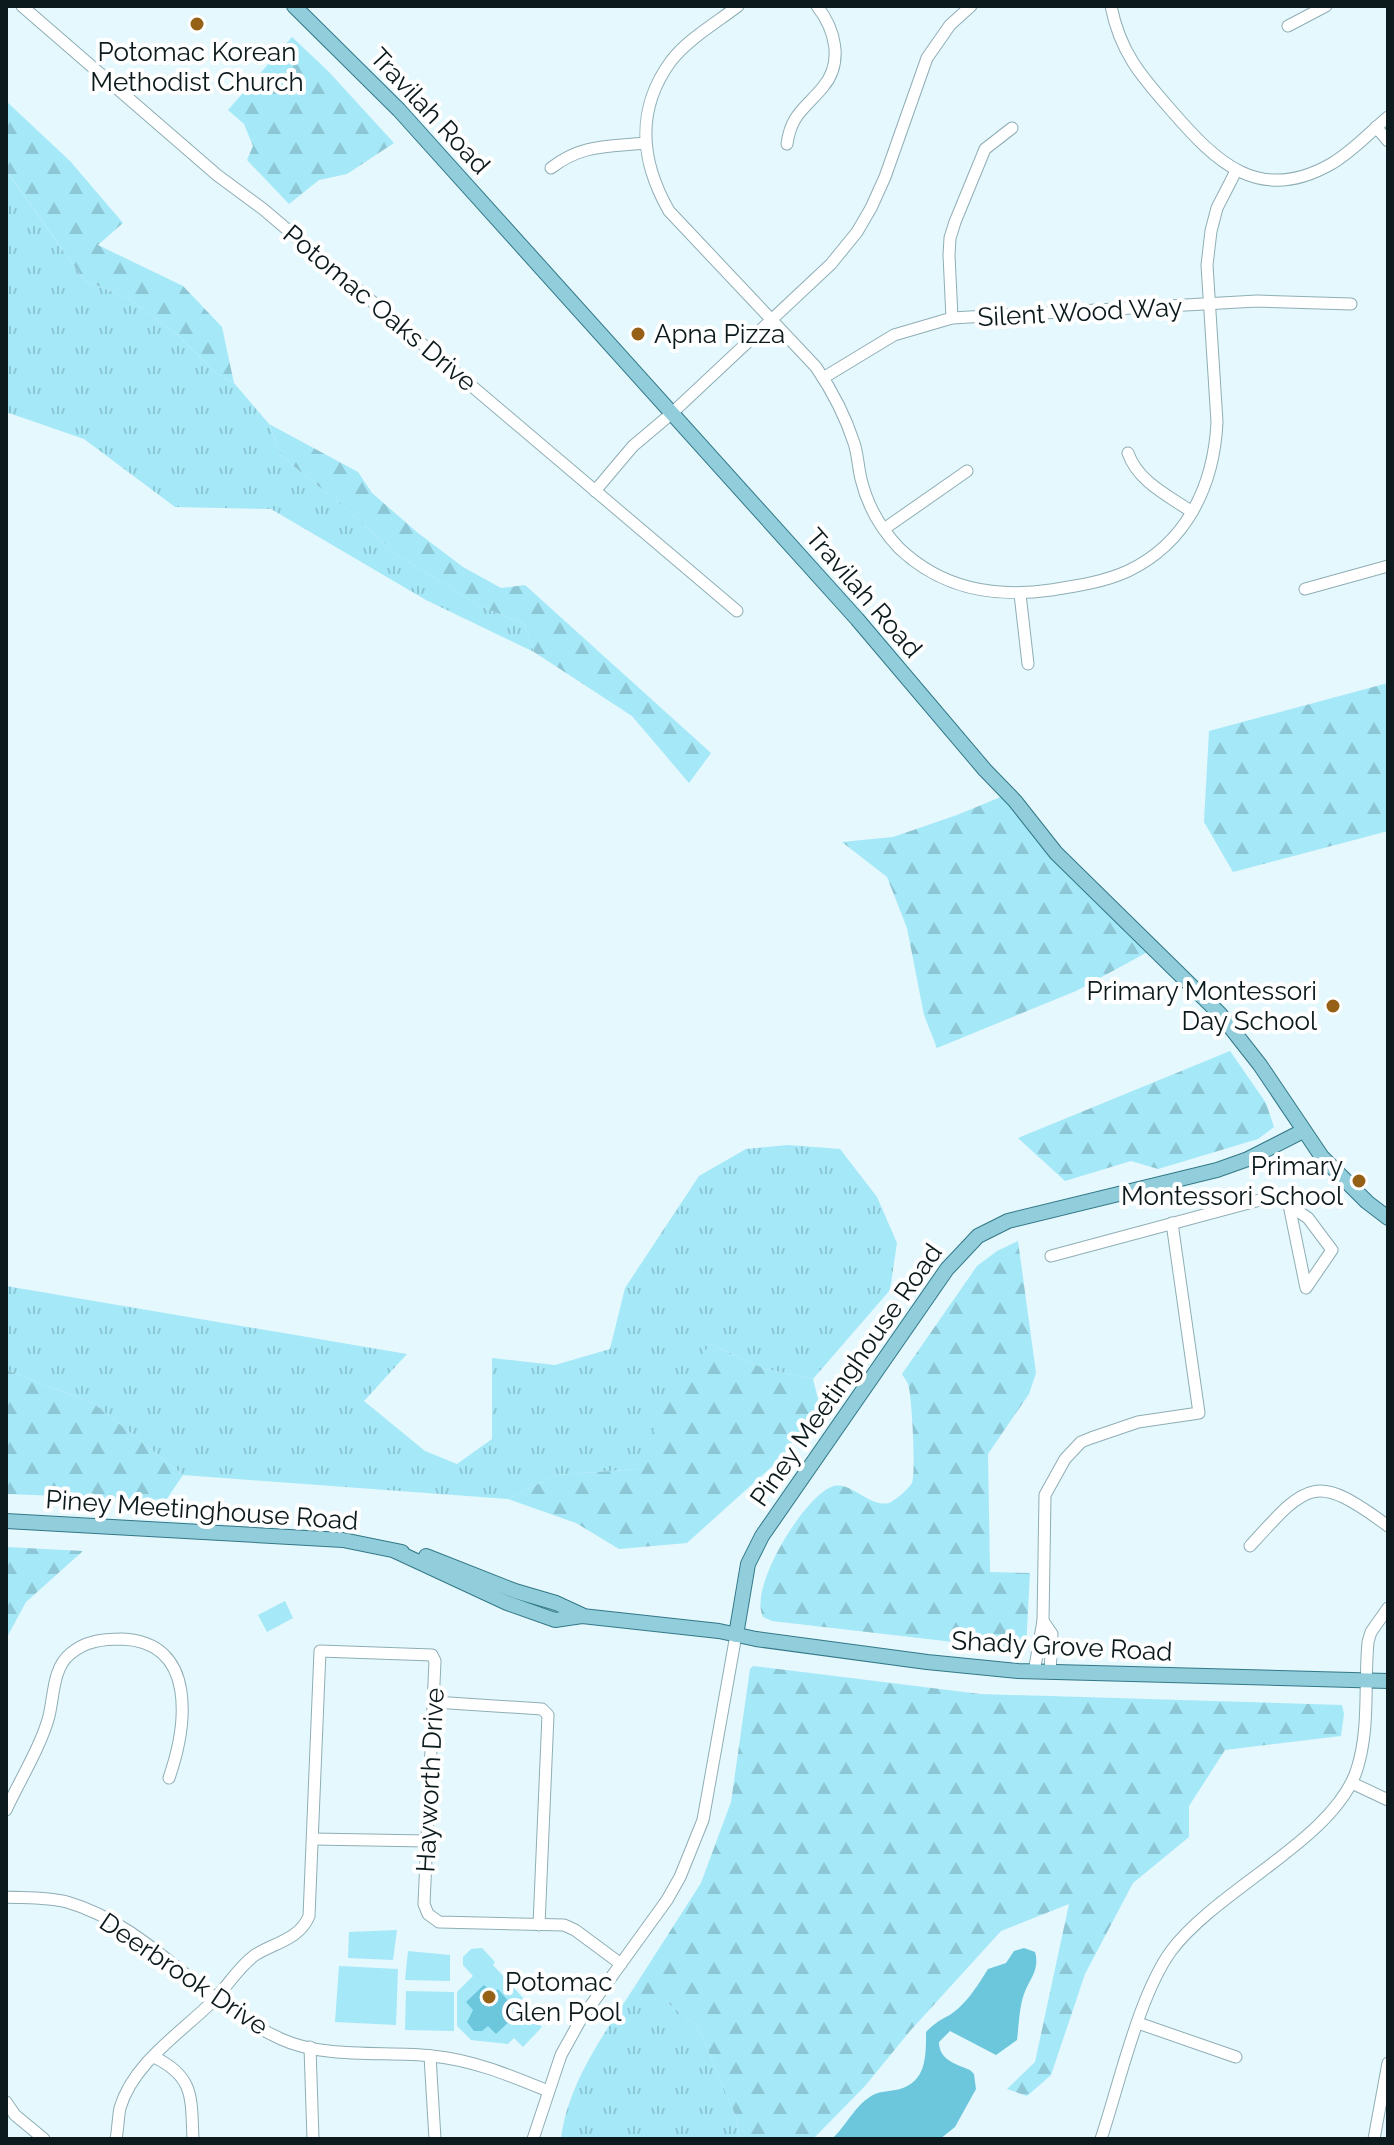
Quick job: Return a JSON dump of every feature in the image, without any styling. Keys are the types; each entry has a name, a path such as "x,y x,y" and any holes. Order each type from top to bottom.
{"main road":[{"name":"Travilah Road","path":"294,6 389,99 857,619 1015,801 1056,853 1227,1022 1322,1157 1367,1202 1388,1218"},
{"name":"Piney Meetinghouse Road","path":"6,1521 343,1540 395,1551 555,1620 582,1616 736,1635 748,1564 762,1536 947,1269 978,1236 1025,1215 1217,1170 1258,1155 1303,1131"},
{"name":"Shady Grove Road","path":"736,1635 927,1662 1034,1672 1388,1681"}],"street":[{"name":"Potomac Oaks Drive","path":"22,6 217,175 263,209 737,611"},
{"path":"738,6 673,59 650,100 645,143 656,188 669,211 816,367 846,419 867,498 884,529 917,563 948,581 991,593 1020,594 1085,585 1128,571 1160,551 1176,535 1208,482 1216,447 1207,265 1217,208 1236,171"},
{"path":"787,144 794,117 825,85 832,72 834,33 817,6"},
{"path":"595,491 633,446 831,264 857,232 885,177 927,58 950,25 971,6"},
{"path":"1111,6 1123,47 1136,69 1205,149 1236,171 1272,179 1309,175 1334,163 1388,117"},
{"path":"1288,26 1326,6"},
{"path":"1376,127 1388,141"},
{"path":"952,318 949,255 952,230 985,149 1012,128"},
{"path":"551,168 569,154 583,149 645,143"},
{"name":"Silent Wood Way","path":"823,378 894,335 952,318 1257,301 1351,304"},
{"path":"1128,453 1133,466 1143,477 1192,512"},
{"path":"884,529 967,471"},
{"path":"1305,589 1388,566"},
{"path":"1020,594 1028,664"},
{"path":"1051,1256 1275,1196 1289,1205 1308,1218 1332,1250 1306,1288 1289,1205"},
{"path":"1034,1672 1043,1621 1045,1495 1065,1459 1081,1442 1091,1438 1138,1422 1199,1413 1172,1223"},
{"path":"1250,1546 1294,1498 1308,1493 1338,1493 1388,1526"},
{"path":"1101,2139 1138,2023 1159,1971 1181,1938 1316,1826 1343,1798 1352,1783 1364,1741 1371,1632 1388,1608"},
{"path":"1043,1621 1052,1634 1050,1673"},
{"path":"533,2139 561,2055 581,2019 667,1900 680,1877 703,1820 736,1635"},
{"path":"6,1810 49,1718 56,1677 68,1655 87,1643 104,1639 138,1640 156,1647 174,1666 182,1686 179,1750 169,1778"},
{"name":"Hayworth Drive","path":"215,1999 243,1965 296,1934 306,1925 309,1916 320,1651 432,1655 435,1661 424,1904 428,1914 439,1922 564,1925 621,1964"},
{"path":"434,1702 542,1709 548,1715 539,1925"},
{"path":"1352,1783 1388,1800"},
{"path":"313,1839 427,1841"},
{"name":"Deerbrook Drive","path":"6,1897 64,1901 98,1913 123,1926 215,1999 283,2041 310,2047 463,2060 548,2091"},
{"path":"116,2139 121,2107 135,2080 154,2057 215,1999"},
{"path":"1138,2023 1236,2057"},
{"path":"310,2047 313,2139"},
{"path":"430,2056 435,2139"},
{"path":"154,2057 174,2067 186,2082 192,2103 193,2139"},
{"path":"1374,2139 1388,2063"},
{"path":"6,2102 15,2115 44,2139"}],"green space":[{"path":"292,37 394,143 347,174 319,180 289,204 247,160 253,146 244,124 228,110"},
{"path":"6,101 70,161 123,223 98,245 183,286 222,327 234,383 216,373 178,335 128,298 84,280 9,174 6,175"},
{"path":"8,173 84,280 128,298 178,335 216,373 234,383 269,424 281,456 397,555 482,607 524,624 534,652 426,600 271,509 175,507 84,439 6,412"},
{"path":"269,424 358,472 372,493 463,567 501,588 525,585 711,753 689,783 632,716 534,652 524,624 482,607 397,555 281,456"},
{"path":"1388,683 1388,831 1233,872 1204,822 1209,731"},
{"path":"1008,794 1153,949 1076,991 937,1048 924,1015 907,928 887,877 842,842 893,837"},
{"path":"1230,1051 1266,1103 1274,1127 1258,1139 1158,1169 1131,1161 1065,1181 1018,1138"},
{"path":"788,1145 840,1149 877,1197 897,1243 890,1290 813,1379 765,1369 710,1344 638,1469 556,1475 508,1499 183,1475 93,1403 6,1370 6,1286 407,1354 364,1401 425,1451 457,1464 492,1439 492,1358 555,1365 610,1349 625,1288 699,1176 746,1149"},
{"path":"1018,1241 1036,1373 1029,1394 988,1454 990,1572 1030,1573 1026,1647 1014,1649 772,1621 763,1617 761,1603 771,1566 794,1525 820,1495 838,1486 874,1501 889,1503 912,1483 914,1450 911,1403 908,1384 902,1374 977,1266"},
{"path":"710,1344 765,1369 813,1379 820,1407 778,1461 687,1543 619,1549 576,1523 508,1499 556,1475 638,1469 660,1414"},
{"path":"6,1370 93,1403 183,1475 166,1500 6,1494"},
{"path":"6,1547 83,1551 26,1602 6,1639"},
{"path":"285,1601 293,1618 267,1632 258,1615"},
{"path":"753,1666 980,1694 1342,1705 1344,1714 1341,1736 1225,1750 1189,1806 1189,1837 1133,1883 1085,1974 1051,2075 1027,2096 1007,2089 1035,2062 1069,1904 1001,1931 910,2031 865,2086 813,2139 740,2139 736,2117 698,2027 668,2003 654,2009 637,2004 635,1986 701,1883 731,1802 750,1669"},
{"path":"397,1930 393,1960 348,1958 349,1932"},
{"name":"Potomac Glen Pool","path":"482,1948 495,1962 493,1965 536,2012 534,2019 542,2027 523,2047 514,2038 508,2044 471,2040 457,2026 457,1992 473,1976 463,1965 463,1957 471,1949"},
{"path":"408,1951 450,1955 450,1981 405,1980"},
{"path":"339,1966 398,1969 396,2025 335,2022"},
{"path":"635,1986 638,2004 668,2003 698,2027 736,2117 740,2139 561,2139 571,2098 580,2078"},
{"path":"406,1991 454,1992 454,2031 405,2030"}],"shaded area":[{"path":"1024,1948 1035,1952 1036,1964 1022,1999 1017,2040 996,2055 950,2031 939,2042 945,2057 974,2074 976,2089 955,2127 940,2139 832,2139 868,2098 900,2089 915,2080 923,2066 926,2032 965,2002 988,1969 1006,1963 1014,1951"},
{"path":"484,1985 493,1994 498,1989 510,2003 506,2008 514,2017 496,2034 488,2026 482,2031 474,2031 467,2022 473,2010 466,2002"}],"place":[{"name":"Potomac Korean Methodist Church","path":"197,24"},
{"name":"Apna Pizza","path":"638,334"},
{"name":"Primary Montessori Day School","path":"1333,1006"},
{"name":"Primary Montessori School","path":"1359,1181"},
{"name":"Potomac Glen Pool","path":"489,1997"}]}
